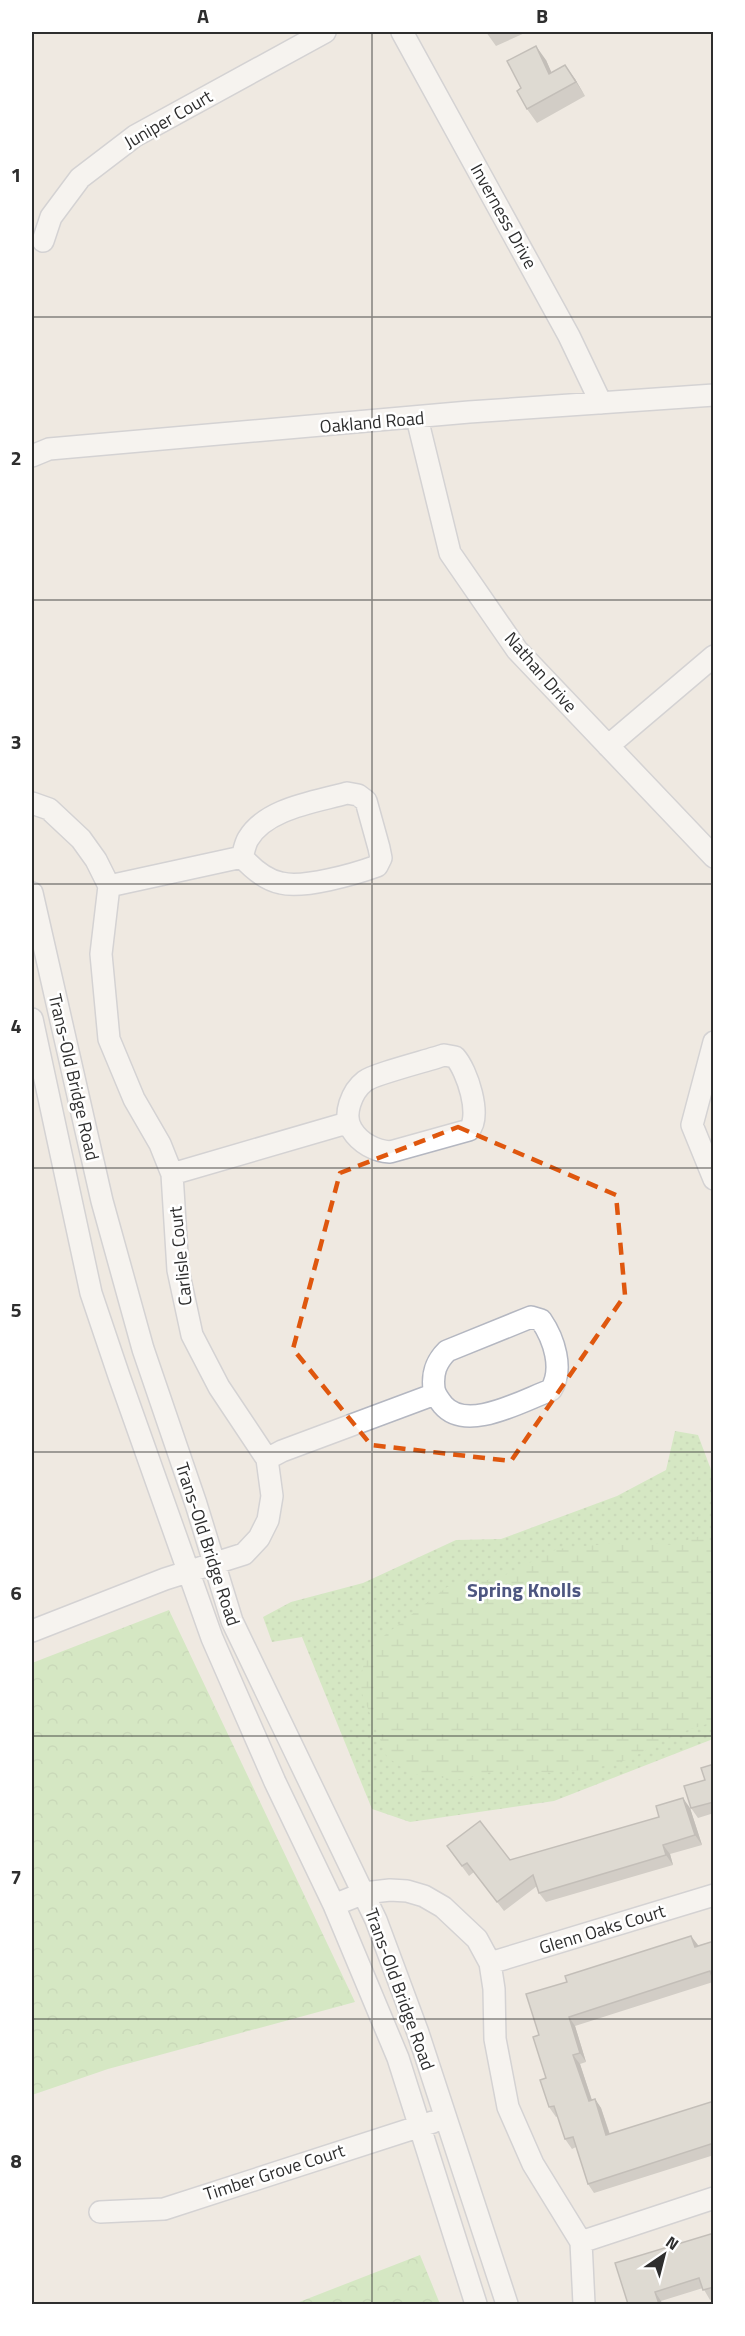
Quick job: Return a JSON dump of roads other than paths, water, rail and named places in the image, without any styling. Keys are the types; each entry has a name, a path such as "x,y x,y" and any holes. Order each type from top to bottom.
{"street":[{"name":"Juniper Court","path":"43,241 51,216 80,178 135,136 325,32"},
{"name":"Inverness Drive","path":"402,32 570,336 601,403"},
{"name":"Oakland Road","path":"32,456 49,449 714,395"},
{"name":"Nathan Drive","path":"417,418 450,553 517,650 714,857"},
{"path":"608,746 714,656"},
{"path":"347,793 358,795 366,801 381,858 377,866 366,870 299,885 280,883 265,876 242,857 248,838 282,812 347,793"},
{"path":"32,803 49,809 81,839 96,860 109,886 242,857"},
{"name":"Carlisle Court","path":"32,1631 165,1579 216,1565 244,1554 259,1538 268,1520 272,1496 267,1460 219,1387 192,1335 178,1270 172,1174 160,1144 134,1099 109,1039 101,954 109,886"},
{"name":"Trans-Old Bridge Road","path":"32,893 102,1202 143,1348 216,1565 232,1621 364,1893 414,2022 507,2304"},
{"name":"Trans-Old Bridge Road","path":"32,1019 91,1293 212,1638 243,1711 334,1905 398,2058 476,2304"},
{"path":"714,1042 692,1125 714,1179"},
{"path":"444,1055 454,1057 462,1065 476,1112 474,1124 469,1130 390,1152 379,1151 368,1145 356,1136 347,1123 349,1105 366,1079 444,1055"},
{"path":"172,1174 347,1123"},
{"path":"531,1317 541,1320 546,1328 558,1366 557,1380 551,1390 480,1417 461,1416 444,1407 435,1394 433,1377 439,1360 447,1351 531,1317"},
{"path":"267,1460 282,1451 435,1394"},
{"path":"334,1905 364,1893 390,1890 424,1896 443,1906 477,1939 490,1963 494,1989 495,2039 508,2107 533,2164 581,2242 584,2304"},
{"name":"Glenn Oaks Court","path":"490,1963 714,1896"},
{"name":"Timber Grove Court","path":"100,2212 164,2209 420,2124 447,2119"},
{"path":"581,2242 714,2198"}],"district":[{"name":"Spring Knolls","path":"524,1589"}]}
